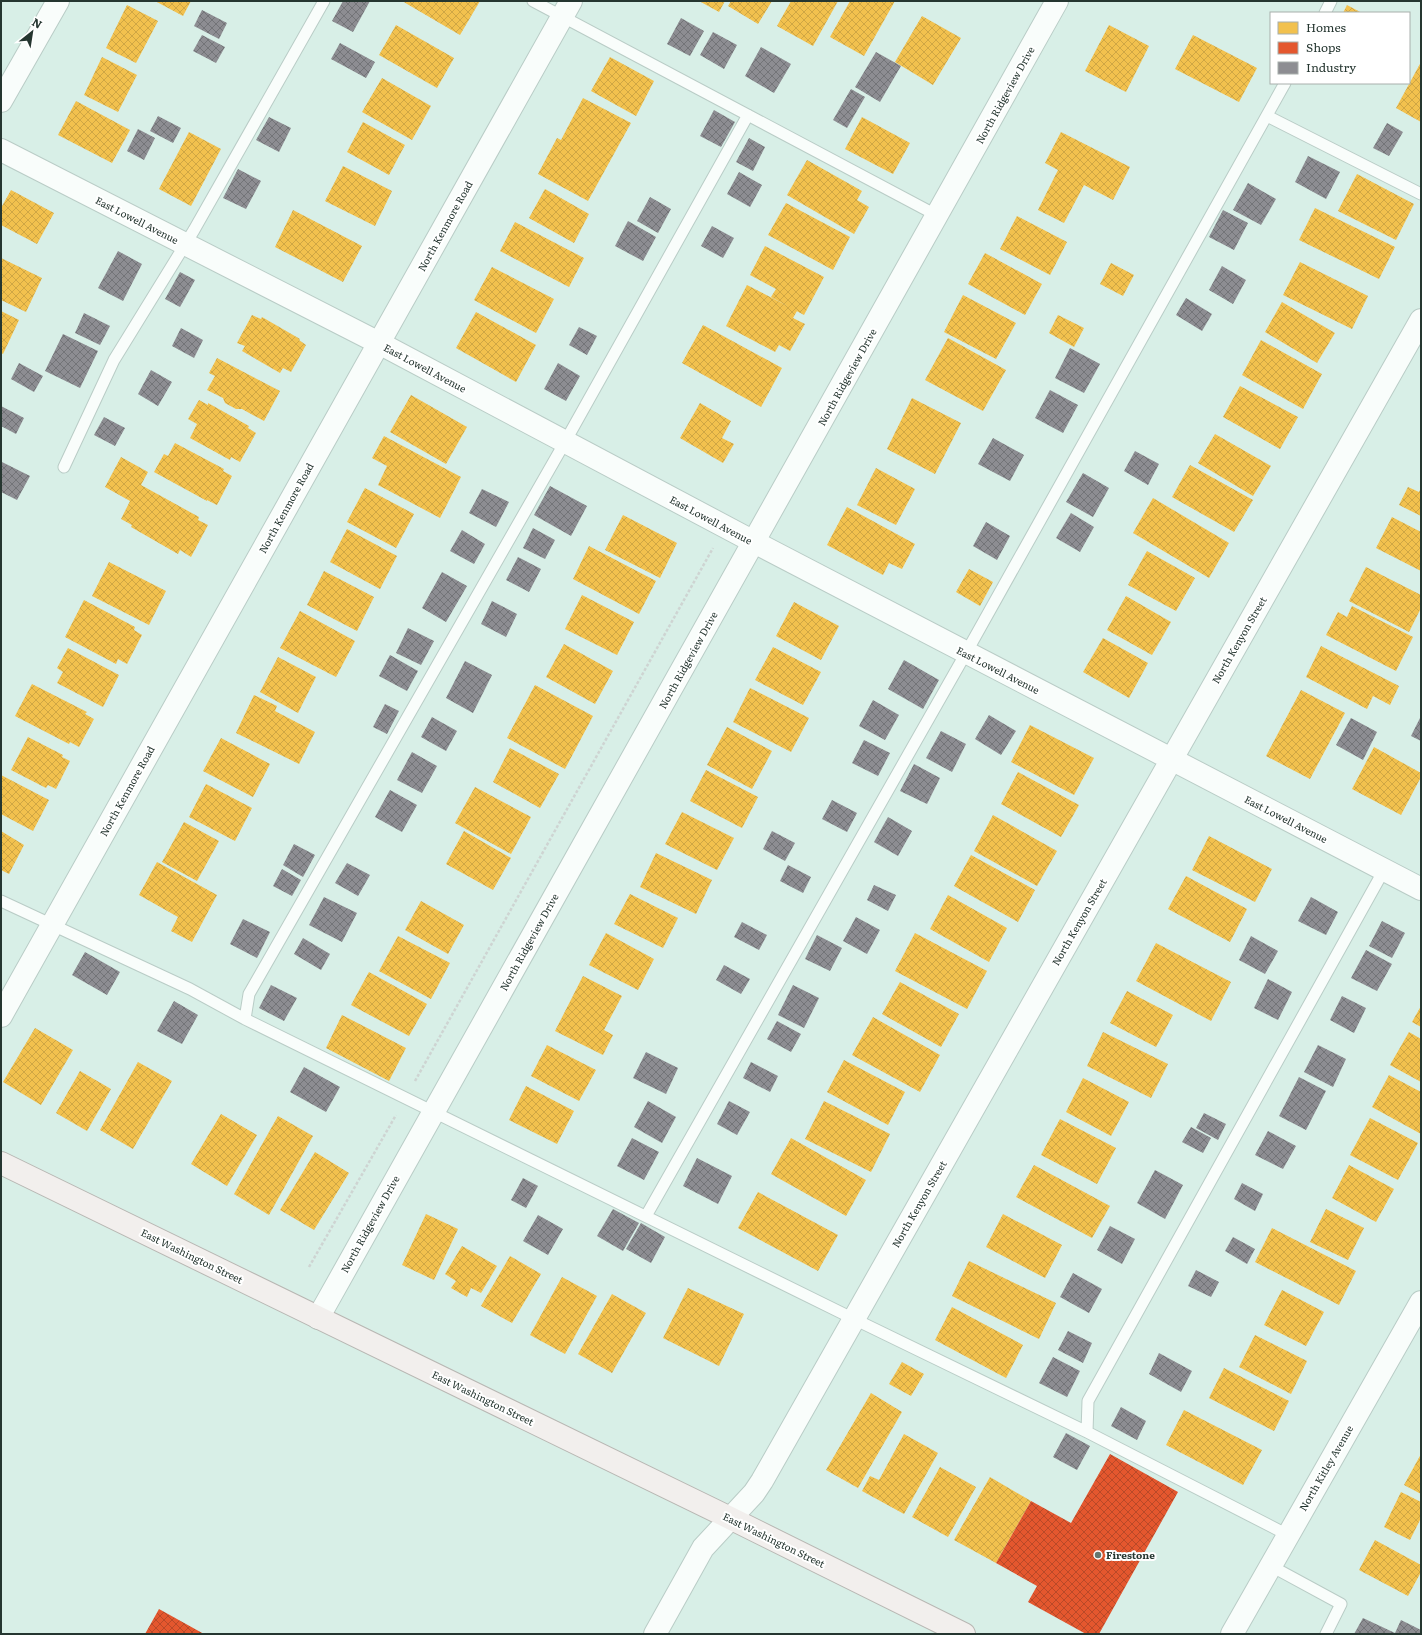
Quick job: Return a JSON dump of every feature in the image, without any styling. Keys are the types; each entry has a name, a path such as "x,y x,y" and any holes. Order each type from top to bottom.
{"main road":[{"name":"East Washington Street","path":"1,1163 730,1518 964,1634"}],"street":[{"path":"1,101 58,1"},
{"name":"North Ridgeview Drive","path":"318,1318 1058,1"},
{"name":"North Kenmore Road","path":"1,1016 567,9"},
{"name":"East Lowell Avenue","path":"1,150 379,343 754,542 1421,890"},
{"name":"North Kenyon Street","path":"654,1634 703,1548 754,1493 762,1482 1421,320"},
{"name":"North Kitley Avenue","path":"1232,1634 1421,1302"}],"lane":[{"path":"64,467 114,360 185,245 324,1"},
{"path":"533,1 567,9 748,116 938,216"},
{"path":"1326,12 1331,1"},
{"path":"646,1216 966,653 1284,84"},
{"path":"245,1019 249,994 565,442 748,116"},
{"path":"1267,116 1421,194"},
{"path":"1087,1432 1088,1401 1384,870"},
{"path":"1,901 190,989 245,1019 1087,1432 1288,1535"},
{"path":"1271,1566 1341,1604 1326,1634"}],"path":[{"path":"309,1267 406,1097 714,546"}],"building: Homes":[{"path":"155,1 191,1 183,16"},
{"path":"402,1 480,1 460,35"},
{"path":"699,1 725,1 719,12"},
{"path":"731,1 772,1 758,24 728,6"},
{"path":"791,1 838,1 813,46 777,26"},
{"path":"850,1 895,1 864,56 830,37"},
{"path":"127,5 158,21 136,63 106,48"},
{"path":"1347,5 1360,12 1344,12"},
{"path":"922,16 961,38 933,85 895,62"},
{"path":"396,25 454,58 437,88 379,55"},
{"path":"1109,25 1149,46 1126,92 1085,71"},
{"path":"1193,35 1257,68 1239,102 1175,69"},
{"path":"102,57 137,75 118,112 84,95"},
{"path":"610,57 654,81 636,116 591,91"},
{"path":"1421,62 1421,122 1396,108"},
{"path":"382,78 431,106 412,140 362,112"},
{"path":"583,98 631,123 588,201 538,174 557,138 561,140"},
{"path":"76,101 130,130 112,163 58,135"},
{"path":"862,117 910,143 893,174 845,149"},
{"path":"363,122 405,145 389,175 347,152"},
{"path":"189,132 221,149 191,206 159,189"},
{"path":"1061,132 1130,167 1113,200 1084,185 1064,223 1038,210 1058,170 1045,163"},
{"path":"807,160 862,191 857,200 869,207 854,234 787,195"},
{"path":"343,166 392,191 375,226 325,201"},
{"path":"1357,174 1414,204 1396,240 1338,211"},
{"path":"545,189 589,214 574,243 529,218"},
{"path":"11,190 54,213 37,244 1,225 1,208"},
{"path":"786,203 850,237 833,270 768,235"},
{"path":"1315,208 1395,247 1379,279 1299,240"},
{"path":"293,210 362,246 343,282 275,247"},
{"path":"1017,216 1067,242 1050,275 1000,249"},
{"path":"515,222 584,258 569,287 500,251"},
{"path":"765,246 824,277 804,315 771,297 776,289 750,275"},
{"path":"985,253 1042,284 1025,315 968,284"},
{"path":"1,258 42,278 26,312 1,300"},
{"path":"1300,262 1368,296 1352,329 1283,295"},
{"path":"1111,263 1134,275 1123,296 1100,284"},
{"path":"492,267 554,299 536,333 474,300"},
{"path":"747,285 797,311 793,318 805,324 790,351 779,345 775,352 726,326"},
{"path":"963,295 1016,323 996,359 944,332"},
{"path":"1282,302 1335,333 1317,363 1265,332"},
{"path":"1,311 19,320 3,354 1,353"},
{"path":"476,312 536,345 516,382 456,348"},
{"path":"252,315 261,319 262,317 300,339 299,340 306,345 291,372 283,368 280,373 242,351 245,346 237,343"},
{"path":"1058,315 1084,328 1074,347 1049,333"},
{"path":"703,325 782,368 761,407 682,363"},
{"path":"948,338 1006,370 983,411 925,380"},
{"path":"1261,340 1322,374 1303,409 1242,375"},
{"path":"217,358 280,391 264,421 242,409 236,409 225,403 223,398 207,390 215,376 209,373"},
{"path":"1240,386 1298,417 1280,449 1223,417"},
{"path":"411,395 467,427 446,464 390,432"},
{"path":"912,398 961,423 935,474 887,449"},
{"path":"199,400 208,405 208,403 249,426 248,428 256,433 240,462 231,457 230,460 190,438 197,424 188,419"},
{"path":"700,403 731,421 722,438 734,444 723,463 680,438"},
{"path":"1215,434 1271,466 1253,496 1198,463"},
{"path":"384,436 461,477 440,518 378,485 387,466 372,458"},
{"path":"175,443 224,469 223,471 232,476 217,505 154,472 164,454 168,456"},
{"path":"121,457 148,472 141,485 199,517 198,520 208,525 191,557 180,550 178,554 131,527 132,525 121,519 130,501 105,487"},
{"path":"1190,465 1253,500 1234,532 1172,497"},
{"path":"876,468 915,489 896,525 857,505"},
{"path":"1408,487 1419,492 1421,488 1421,516 1399,505"},
{"path":"365,488 414,514 396,548 347,522"},
{"path":"1153,498 1229,543 1209,578 1133,533"},
{"path":"847,507 915,544 902,569 889,563 883,575 827,545"},
{"path":"623,515 677,543 660,578 605,550"},
{"path":"1392,517 1421,532 1421,571 1376,548"},
{"path":"347,529 397,556 380,589 330,562"},
{"path":"589,546 656,581 639,614 573,579"},
{"path":"1147,551 1195,578 1176,611 1128,585"},
{"path":"109,562 166,591 149,625 92,596"},
{"path":"1366,567 1421,595 1421,608 1409,632 1349,601"},
{"path":"969,569 993,582 980,606 956,592"},
{"path":"324,571 374,597 357,631 307,605"},
{"path":"582,595 634,622 617,655 565,629"},
{"path":"1126,596 1171,622 1152,655 1107,630"},
{"path":"84,600 135,627 134,630 142,635 127,664 118,659 116,664 65,637"},
{"path":"794,602 839,626 821,660 776,636"},
{"path":"1352,606 1413,637 1396,671 1326,635 1338,612 1347,617"},
{"path":"300,611 355,641 336,677 280,648"},
{"path":"1103,638 1148,663 1129,698 1083,672"},
{"path":"564,644 613,671 595,704 546,677"},
{"path":"1321,646 1399,686 1390,705 1373,696 1367,709 1306,677"},
{"path":"773,647 821,672 803,705 755,680"},
{"path":"68,648 119,675 103,707 57,683 63,672 57,668"},
{"path":"278,657 316,677 298,713 260,692"},
{"path":"32,684 87,712 85,714 94,719 79,747 70,742 69,744 15,716"},
{"path":"535,685 593,716 565,769 507,738"},
{"path":"750,688 809,718 791,752 733,722"},
{"path":"1301,690 1345,713 1310,779 1266,756"},
{"path":"254,695 277,706 275,711 315,732 299,764 236,733"},
{"path":"1030,725 1094,758 1074,795 1011,762"},
{"path":"727,727 772,751 752,789 707,765"},
{"path":"28,737 63,755 62,757 70,761 56,789 48,785 46,788 11,770"},
{"path":"221,738 270,764 253,797 203,771"},
{"path":"1374,747 1421,773 1421,777 1401,815 1352,789"},
{"path":"510,748 559,774 540,808 493,782"},
{"path":"706,770 758,797 742,828 690,801"},
{"path":"1018,772 1079,805 1061,837 1001,804"},
{"path":"1,775 49,800 33,831 1,814"},
{"path":"206,784 252,808 235,841 189,817"},
{"path":"475,787 531,817 511,854 455,823"},
{"path":"682,812 734,838 717,870 665,844"},
{"path":"993,815 1057,851 1037,886 974,851"},
{"path":"184,822 219,841 197,881 162,862"},
{"path":"1,831 24,845 9,874 1,870"},
{"path":"464,831 511,858 493,890 446,864"},
{"path":"1209,836 1272,869 1255,902 1192,870"},
{"path":"656,853 712,880 696,914 640,887"},
{"path":"971,855 1035,890 1018,922 954,886"},
{"path":"157,862 217,895 192,942 171,931 178,917 139,895"},
{"path":"1186,876 1247,909 1230,942 1168,909"},
{"path":"630,894 678,918 663,948 614,924"},
{"path":"948,895 1007,928 989,962 930,929"},
{"path":"421,901 464,925 448,954 405,930"},
{"path":"606,933 654,959 638,990 589,965"},
{"path":"915,933 987,971 967,1009 895,971"},
{"path":"398,936 450,963 431,999 379,971"},
{"path":"1156,943 1231,982 1211,1021 1136,981"},
{"path":"369,972 427,1004 409,1036 351,1005"},
{"path":"583,976 622,996 604,1030 613,1035 603,1055 555,1031"},
{"path":"900,982 959,1014 941,1047 882,1014"},
{"path":"1127,991 1173,1015 1156,1047 1110,1023"},
{"path":"1421,1006 1421,1027 1412,1022"},
{"path":"342,1015 406,1048 389,1081 326,1048"},
{"path":"873,1017 940,1055 920,1092 852,1055"},
{"path":"35,1028 73,1050 41,1105 3,1082"},
{"path":"1103,1032 1168,1064 1151,1098 1087,1066"},
{"path":"1409,1032 1421,1039 1421,1082 1390,1065"},
{"path":"547,1045 596,1070 579,1101 531,1076"},
{"path":"844,1060 905,1092 888,1125 827,1092"},
{"path":"138,1062 172,1081 133,1149 100,1130"},
{"path":"80,1071 111,1089 87,1131 56,1113"},
{"path":"1389,1075 1421,1092 1421,1134 1372,1107"},
{"path":"1083,1078 1129,1102 1111,1136 1066,1112"},
{"path":"526,1086 574,1111 557,1144 509,1120"},
{"path":"824,1101 890,1134 871,1172 805,1139"},
{"path":"221,1114 257,1135 227,1186 191,1164"},
{"path":"278,1116 313,1136 269,1215 234,1194"},
{"path":"1370,1118 1418,1143 1398,1180 1350,1155"},
{"path":"1060,1119 1116,1148 1097,1184 1041,1155"},
{"path":"791,1138 866,1180 846,1216 771,1174"},
{"path":"315,1152 349,1173 314,1230 280,1210"},
{"path":"1034,1165 1110,1206 1092,1238 1016,1197"},
{"path":"1349,1165 1394,1189 1376,1222 1332,1198"},
{"path":"758,1192 838,1235 818,1271 738,1228"},
{"path":"1326,1209 1364,1228 1348,1260 1310,1242"},
{"path":"426,1214 458,1229 434,1280 402,1265"},
{"path":"1003,1214 1062,1245 1045,1278 986,1247"},
{"path":"1272,1228 1356,1271 1339,1305 1255,1262"},
{"path":"462,1246 497,1266 481,1293 471,1288 467,1297 451,1288 456,1281 445,1274"},
{"path":"510,1256 541,1274 512,1323 481,1306"},
{"path":"969,1261 1056,1303 1039,1339 952,1296"},
{"path":"562,1277 597,1296 565,1354 530,1335"},
{"path":"688,1288 744,1314 719,1366 663,1338"},
{"path":"1282,1290 1324,1312 1306,1346 1264,1325"},
{"path":"612,1294 646,1313 612,1373 578,1354"},
{"path":"952,1307 1023,1345 1006,1378 935,1340"},
{"path":"1255,1335 1307,1361 1291,1394 1239,1367"},
{"path":"902,1362 924,1374 911,1396 889,1384"},
{"path":"1224,1368 1289,1401 1274,1431 1209,1398"},
{"path":"871,1393 902,1412 858,1488 826,1470"},
{"path":"1184,1410 1262,1450 1243,1485 1166,1445"},
{"path":"904,1434 938,1453 904,1514 862,1491 870,1476 879,1480"},
{"path":"1421,1454 1421,1494 1404,1485"},
{"path":"940,1467 976,1487 948,1537 912,1517"},
{"path":"990,1477 1031,1501 996,1563 954,1540"},
{"path":"1401,1492 1421,1502 1421,1520 1410,1540 1384,1527"},
{"path":"1375,1540 1421,1565 1421,1572 1408,1596 1359,1570"}],"building: Shops":[{"name":"Firestone","path":"1110,1454 1178,1492 1099,1634 1086,1634 1028,1602 1037,1586 996,1563 1031,1501 1071,1523"},
{"path":"159,1609 204,1634 145,1634"}],"building: Industry":[{"path":"343,1 370,1 353,32 332,21"},
{"path":"202,10 227,23 219,39 194,26"},
{"path":"681,18 704,31 690,56 667,44"},
{"path":"713,32 737,45 724,69 700,55"},
{"path":"202,35 225,47 216,63 193,51"},
{"path":"340,43 375,62 366,78 331,59"},
{"path":"761,47 791,64 774,93 745,76"},
{"path":"876,52 901,66 880,102 855,87"},
{"path":"851,89 865,97 847,128 833,120"},
{"path":"714,110 735,122 721,147 700,136"},
{"path":"158,116 181,128 173,143 150,131"},
{"path":"269,117 291,128 279,152 256,140"},
{"path":"1387,123 1403,132 1389,156 1373,148"},
{"path":"138,129 155,138 144,160 127,151"},
{"path":"749,138 765,147 753,171 736,162"},
{"path":"1308,156 1340,172 1326,199 1295,182"},
{"path":"238,169 261,181 246,209 223,198"},
{"path":"739,172 762,185 750,207 727,194"},
{"path":"1248,183 1276,199 1261,225 1233,210"},
{"path":"650,197 671,209 658,233 637,221"},
{"path":"1223,210 1248,223 1234,250 1209,237"},
{"path":"628,221 656,237 643,261 615,246"},
{"path":"712,226 734,238 723,258 701,246"},
{"path":"118,251 142,264 123,301 98,288"},
{"path":"1222,266 1246,280 1233,304 1209,290"},
{"path":"180,272 195,280 180,307 165,299"},
{"path":"1186,298 1212,314 1202,331 1176,315"},
{"path":"84,313 110,326 100,345 75,333"},
{"path":"579,327 597,336 587,355 569,345"},
{"path":"181,328 203,340 194,358 172,346"},
{"path":"63,334 98,351 80,388 45,371"},
{"path":"1070,348 1100,364 1084,393 1055,378"},
{"path":"19,363 43,376 34,392 11,379"},
{"path":"558,363 580,376 566,401 544,389"},
{"path":"151,370 172,382 158,406 138,394"},
{"path":"1050,390 1078,405 1063,433 1035,418"},
{"path":"1,406 24,418 16,434 1,426"},
{"path":"104,417 125,428 115,446 94,435"},
{"path":"993,438 1024,455 1010,481 978,464"},
{"path":"1135,451 1159,464 1148,485 1124,471"},
{"path":"2,462 30,476 17,500 1,492"},
{"path":"1083,473 1109,488 1093,517 1066,502"},
{"path":"550,486 587,506 571,536 534,515"},
{"path":"482,489 509,502 496,527 469,513"},
{"path":"1071,513 1094,527 1080,552 1056,538"},
{"path":"986,522 1010,536 997,560 973,546"},
{"path":"533,528 555,540 545,559 523,548"},
{"path":"462,530 485,544 474,564 450,551"},
{"path":"518,557 541,569 529,592 506,580"},
{"path":"442,572 467,586 446,622 422,608"},
{"path":"492,601 517,614 506,637 481,624"},
{"path":"408,628 434,641 421,665 396,653"},
{"path":"390,655 418,671 407,691 379,676"},
{"path":"904,660 939,680 923,709 888,689"},
{"path":"465,661 492,675 473,713 446,698"},
{"path":"873,700 899,715 885,740 859,726"},
{"path":"385,704 399,711 387,734 373,727"},
{"path":"989,715 1016,731 1001,755 975,739"},
{"path":"1421,716 1421,741 1411,736"},
{"path":"432,717 457,731 446,751 421,737"},
{"path":"1351,718 1377,732 1363,760 1336,745"},
{"path":"941,731 966,744 952,772 926,758"},
{"path":"864,740 890,753 878,776 852,763"},
{"path":"412,752 437,766 422,793 397,780"},
{"path":"914,764 940,778 927,804 900,791"},
{"path":"390,790 417,805 402,832 375,817"},
{"path":"832,800 857,813 847,832 822,819"},
{"path":"888,817 912,831 898,856 874,842"},
{"path":"772,831 795,843 785,861 763,849"},
{"path":"294,844 315,855 303,877 283,865"},
{"path":"347,863 370,875 358,896 335,883"},
{"path":"788,865 811,877 803,893 780,881"},
{"path":"282,869 301,880 292,896 273,886"},
{"path":"874,885 896,895 888,911 867,900"},
{"path":"324,897 357,913 342,942 309,925"},
{"path":"1311,897 1338,912 1326,935 1298,921"},
{"path":"856,917 880,930 867,954 843,941"},
{"path":"243,919 270,932 257,958 230,944"},
{"path":"1382,921 1405,933 1392,958 1369,946"},
{"path":"742,922 767,935 759,950 734,937"},
{"path":"817,935 842,948 830,971 805,959"},
{"path":"1251,936 1278,951 1265,974 1239,960"},
{"path":"303,938 330,954 321,970 294,954"},
{"path":"1366,950 1392,964 1377,991 1351,978"},
{"path":"85,952 120,972 107,995 72,975"},
{"path":"724,965 750,979 741,994 716,980"},
{"path":"1268,979 1292,992 1278,1020 1254,1008"},
{"path":"271,985 297,998 284,1021 259,1008"},
{"path":"793,985 819,998 804,1028 778,1015"},
{"path":"1342,996 1366,1008 1354,1033 1330,1020"},
{"path":"174,1001 198,1015 182,1044 157,1031"},
{"path":"777,1021 801,1034 791,1052 767,1039"},
{"path":"1318,1045 1346,1059 1333,1087 1304,1072"},
{"path":"646,1052 678,1068 666,1094 633,1078"},
{"path":"751,1062 778,1076 770,1092 743,1078"},
{"path":"304,1067 340,1087 326,1112 290,1092"},
{"path":"1299,1077 1326,1091 1306,1130 1279,1116"},
{"path":"648,1101 676,1117 662,1143 634,1127"},
{"path":"729,1101 750,1112 737,1135 717,1124"},
{"path":"1204,1113 1226,1124 1218,1140 1196,1128"},
{"path":"1191,1127 1211,1138 1203,1153 1182,1142"},
{"path":"1268,1131 1296,1146 1283,1169 1255,1155"},
{"path":"632,1138 659,1152 644,1180 617,1166"},
{"path":"697,1158 732,1176 718,1204 683,1186"},
{"path":"1155,1170 1183,1185 1165,1219 1137,1203"},
{"path":"523,1178 538,1186 526,1208 511,1200"},
{"path":"1242,1183 1263,1194 1255,1211 1234,1199"},
{"path":"613,1209 639,1223 623,1251 597,1236"},
{"path":"538,1215 563,1229 548,1255 523,1241"},
{"path":"641,1223 665,1237 651,1263 626,1249"},
{"path":"1110,1226 1135,1239 1122,1264 1097,1250"},
{"path":"1233,1237 1255,1249 1247,1264 1225,1251"},
{"path":"1196,1270 1219,1282 1211,1297 1188,1286"},
{"path":"1073,1273 1102,1289 1089,1313 1060,1297"},
{"path":"1068,1331 1092,1343 1083,1363 1058,1350"},
{"path":"1159,1353 1192,1371 1181,1392 1149,1374"},
{"path":"1053,1357 1080,1371 1067,1397 1039,1383"},
{"path":"1121,1407 1146,1421 1137,1440 1111,1426"},
{"path":"1066,1433 1090,1446 1077,1470 1053,1457"},
{"path":"1363,1618 1395,1633 1401,1620 1421,1630 1421,1634 1354,1634"}],"place":[{"name":"Firestone","path":"1098,1555"}]}
